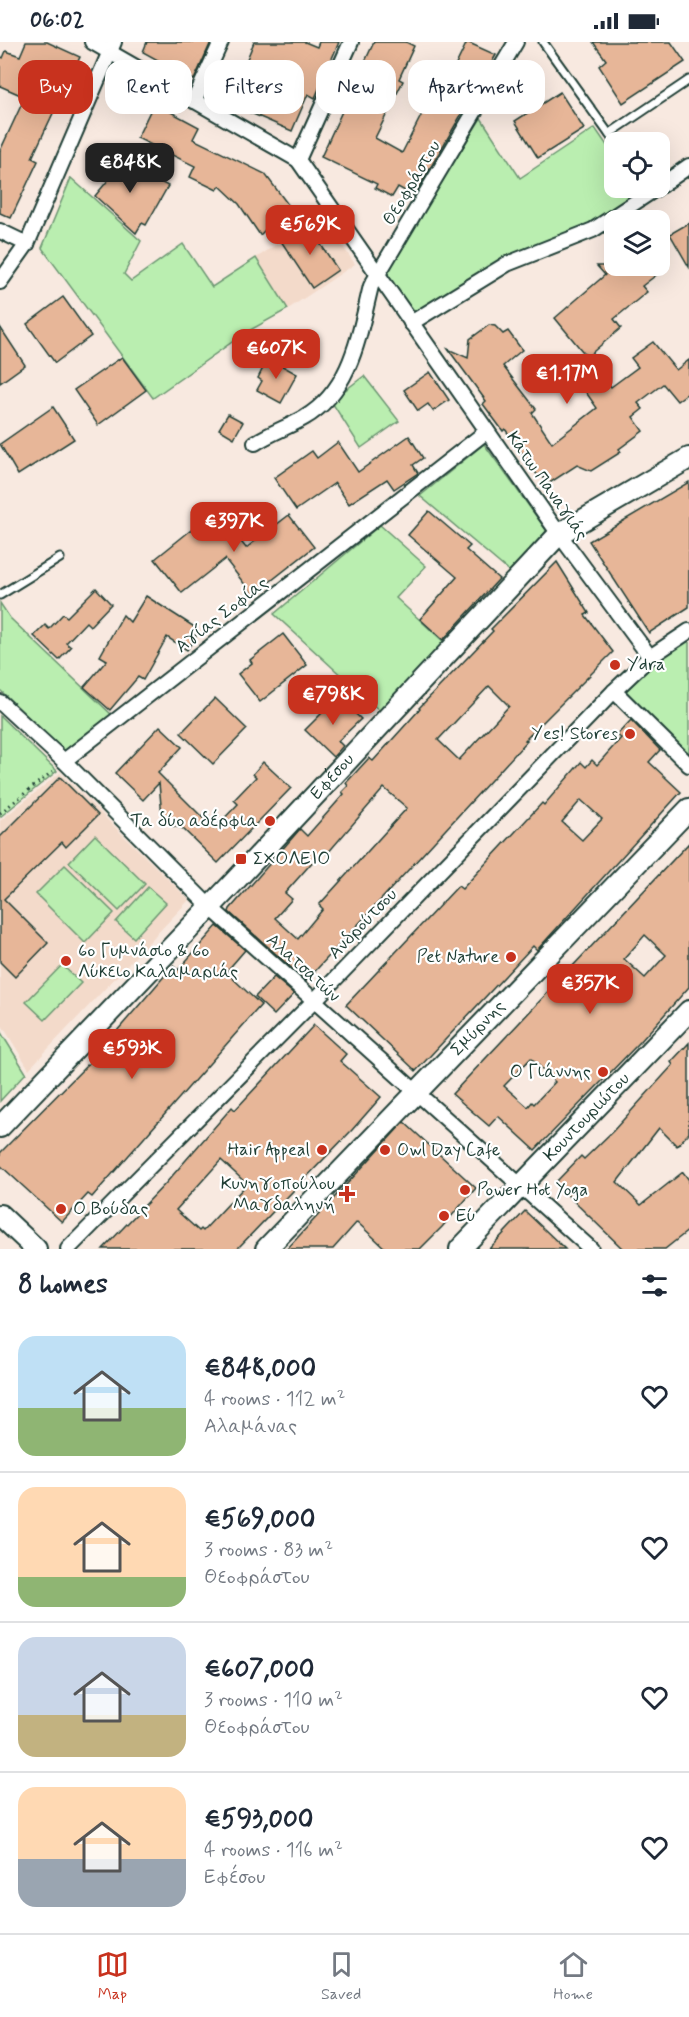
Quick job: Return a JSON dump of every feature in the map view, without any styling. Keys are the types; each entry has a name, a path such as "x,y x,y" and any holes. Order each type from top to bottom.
{"street":[{"path":"92,42 112,47 194,101 298,160 351,42"},
{"path":"194,101 221,42"},
{"name":"Θεοφράστου","path":"255,443 304,418 331,393 357,348 371,286 516,42"},
{"path":"0,282 27,244 112,47"},
{"name":"Κάτω Παναγιάς","path":"298,160 559,534 650,657"},
{"path":"670,178 689,166"},
{"path":"411,323 507,264 593,230 640,198"},
{"path":"0,231 27,244"},
{"name":"Αγίας Σοφίας","path":"64,761 487,431"},
{"name":"Εφέσου","path":"0,1127 210,907 559,534 689,458"},
{"name":"Ανδρούτσου","path":"68,1249 313,1002 614,691 650,657 689,631"},
{"path":"614,691 689,765"},
{"name":"Αλατσατών","path":"0,702 64,761 210,907 313,1002 591,1249"},
{"name":"Σμύρνης","path":"266,1249 689,808"},
{"name":"Κουντουριώτου","path":"460,1249 689,1011"},
{"path":"0,1215 36,1249"}],"lane":[{"path":"543,42 608,132"},
{"path":"612,132 689,80"},
{"path":"0,595 60,558"}],"path":[{"path":"0,813 64,761"}],"shaded area":[{"path":"321,215 355,264 288,309 256,258"},
{"name":"6ο Γυμνάσιο & 6ο Λύκειο Καλαμαριάς","path":"60,773 189,900 29,1069 0,1022 0,821"}],"green space":[{"path":"481,118 520,178 595,128 604,141 604,198 628,198 610,210 604,210 604,214 590,223 509,256 412,316 385,274"},
{"path":"71,178 141,241 124,274 131,281 183,244 212,287 256,258 288,309 245,333 153,398 42,248"},
{"path":"364,376 399,421 361,448 331,401"},
{"path":"484,444 549,534 511,573 420,496"},
{"path":"380,525 426,566 396,598 446,644 380,711 274,614"},
{"path":"0,603 10,618 113,716 65,752 0,690"},
{"path":"689,638 689,757 626,691 668,651"},
{"path":"0,716 57,771 0,817"},
{"path":"95,835 145,884 119,911 69,862"},
{"path":"65,865 114,913 85,943 36,894"},
{"path":"148,887 166,903 134,938 116,922"},
{"path":"62,965 81,983 45,1020 26,1002"},
{"path":"0,1031 26,1073 0,1101"}],"building":[{"path":"26,42 47,42 80,57 79,60 18,60 18,94 0,86 0,56 3,58 6,51 20,56"},
{"path":"147,42 211,42 194,80 192,79 192,60 158,60 143,52"},
{"path":"254,42 305,42 317,47 319,42 339,42 331,60 316,60 316,96 315,98 308,94 304,103 304,60 247,60"},
{"path":"374,42 406,42 414,46 399,79 403,81 396,95 396,60 366,60"},
{"path":"467,42 496,55 493,60 458,60"},
{"path":"593,42 671,42 685,62 623,103 599,66 606,60"},
{"path":"560,92 584,129 538,158 515,121 526,114 545,114 545,102"},
{"path":"18,112 18,114 53,114 32,158 38,161 11,218 0,213 0,151"},
{"path":"149,114 175,114 199,127 193,139 265,174 289,206 260,235 239,204 220,186 217,190 190,177 195,166 137,138"},
{"path":"253,114 299,114 292,131"},
{"path":"341,114 387,114 375,138 402,153 422,114 462,114 414,196 398,187 392,197 375,188 377,184 321,157"},
{"path":"111,156 168,186 146,225 142,223 136,233 95,196 110,178 102,172"},
{"path":"689,223 689,267 670,234"},
{"path":"307,224 338,270 312,288 281,241"},
{"path":"597,266 604,266 604,274"},
{"path":"604,276 655,276 642,286 647,292 614,319 621,328 587,357 555,318"},
{"path":"63,297 91,336 55,363 27,324"},
{"path":"489,325 495,326 503,334 508,331 522,350 503,366 536,409 532,413 552,443 597,408 585,391 604,377 611,387 638,367 631,358 653,342 676,370 689,360 689,392 677,401 663,384 638,403 643,409 633,417 643,431 619,449 621,452 591,471 577,465 548,484 541,474 538,476 505,429 503,431 483,404 486,401 448,349 468,358 470,339"},
{"path":"0,327 25,365 0,383"},
{"path":"122,357 146,390 98,425 74,390"},
{"path":"268,358 297,374 281,403 257,390 262,381 258,378"},
{"path":"430,372 449,400 433,411 428,404 418,411 404,390"},
{"path":"53,407 74,439 18,475 0,444"},
{"path":"228,414 243,422 234,438 219,429"},
{"path":"409,436 423,458 413,465 418,473 394,489 387,479 349,504 335,483 296,510 274,478 312,451 317,458 338,442 358,472"},
{"path":"689,482 689,607 649,633 589,541"},
{"path":"216,510 246,548 289,515 314,547 253,595 225,559 182,593 155,559"},
{"path":"429,511 470,546 466,550 499,579 443,640 420,619 457,577 408,535"},
{"path":"557,562 589,613 585,615 613,652 525,740 527,741 306,981 229,912 230,909 300,829 307,836 344,794 342,792 348,786 346,783 369,758 373,761 419,708 493,631 491,629","holes":["489,686 509,706 459,760 438,740","384,788 407,808 319,905 323,909 298,939 275,918 292,899 285,893 323,850 327,854"]},
{"path":"96,588 111,604 90,626 86,622 66,643 71,647 59,660 34,636 45,625 49,629 63,614 67,617"},
{"path":"146,596 196,628 192,633 196,636 187,650 167,637 143,680 138,677 110,710 84,687 107,660 100,656 123,615 130,622"},
{"path":"283,634 307,665 260,702 238,674 252,663 250,660"},
{"path":"338,697 361,719 338,741 343,746 333,757 305,730"},
{"path":"215,698 247,729 213,764 181,733"},
{"path":"631,720 660,750 649,762 681,792 537,950 533,946 416,1071 346,1005 458,886 462,889 542,803 544,805 581,762 586,767 592,760 597,765 621,738 617,735","holes":["581,800 602,819 582,840 562,822"]},
{"path":"160,726 182,747 158,773 214,829 238,804 234,800 256,777 253,774 263,762 291,788 218,863 182,828 172,826 162,816 159,783 143,800 115,773"},
{"path":"60,777 98,815 66,847 62,842 4,899 48,943 15,977 0,962 0,837"},
{"path":"689,843 689,987 640,1042 535,1150 498,1116 489,1126 452,1094","holes":["645,935 666,955 645,978 624,959","531,1058 555,1082 534,1104 532,1102 528,1107 504,1086"]},
{"path":"217,926 245,950 226,972 261,1005 92,1197 88,1194 62,1222 0,1165 0,1153 91,1061 173,966 178,970"},
{"path":"274,977 294,994 274,1015 255,997"},
{"path":"314,1025 346,1054 340,1061 381,1097 237,1249 103,1249 166,1183 232,1107 235,1110","holes":["221,1160 247,1184 203,1231 201,1229 199,1231 176,1210"]},
{"path":"689,1043 689,1133 677,1146 659,1128 617,1182 641,1205 683,1172 689,1180 689,1230 665,1249 623,1249 555,1183 581,1156 584,1159 613,1131 673,1065 671,1062"},
{"path":"404,1122 476,1188 442,1227 420,1249 386,1249 357,1222 333,1249 287,1249"},
{"path":"525,1211 565,1249 489,1249"}],"place":[{"name":"Ydra","path":"615,665"},
{"name":"Yes! Stores","path":"630,734"},
{"name":"Τα δύο αδέρφια","path":"270,821"},
{"name":"ΣΧΟΛΕΙΟ","path":"241,859"},
{"name":"Pet Nature","path":"511,957"},
{"name":"6ο Γυμνάσιο & 6ο Λύκειο Καλαμαριάς","path":"66,961"},
{"name":"Ο Γιάννης","path":"603,1072"},
{"name":"Hair Appeal","path":"322,1150"},
{"name":"Owl Day Cafe","path":"385,1150"},
{"name":"Power Hot Yoga","path":"465,1190"},
{"name":"Κυνηγοπούλου Μαγδαληνή","path":"347,1194"},
{"name":"Ο Βούδας","path":"61,1209"},
{"name":"Εύ","path":"444,1216"}]}
